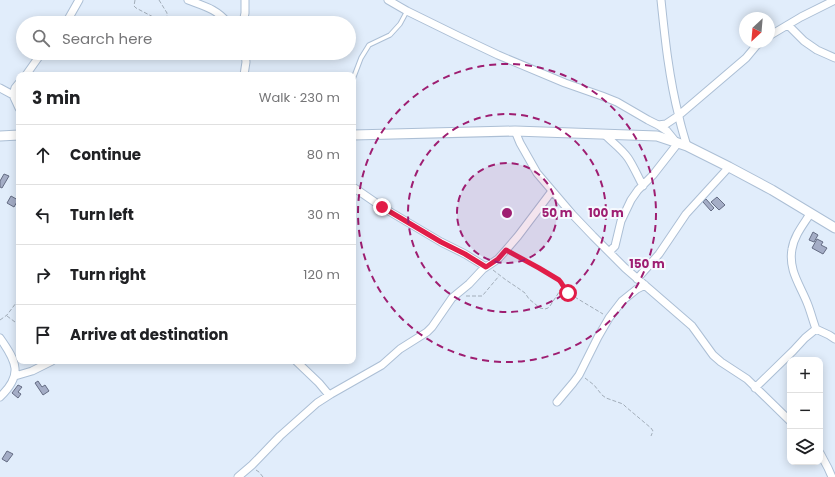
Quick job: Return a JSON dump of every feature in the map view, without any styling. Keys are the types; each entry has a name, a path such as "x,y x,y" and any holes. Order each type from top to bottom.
{"street":[{"path":"70,16 79,0"},
{"path":"188,0 213,10 222,16"},
{"path":"244,16 246,0"},
{"path":"388,0 407,11 498,55 565,83 616,102 658,125 677,142"},
{"path":"661,0 667,58 678,116 687,146"},
{"path":"775,33 835,0"},
{"path":"788,25 804,41 817,50 835,58"},
{"path":"658,125 666,124 678,116 746,58 754,48"},
{"path":"28,72 37,60"},
{"path":"244,72 246,60"},
{"path":"13,95 16,87"},
{"path":"0,88 13,95 16,102"},
{"path":"515,131 537,173 572,214 624,268 692,326 721,362 747,379 787,418"},
{"path":"356,135 515,131 657,136 687,146 729,166 835,228"},
{"path":"604,134 628,158 643,186"},
{"path":"0,136 16,136"},
{"path":"609,252 615,246 621,221 631,200 638,190 653,175 677,142"},
{"path":"637,279 659,254 686,214 729,166"},
{"path":"356,189 382,207 487,267"},
{"path":"238,477 250,467 280,436 318,403 329,395 382,365 400,349 427,332 455,295 469,284 482,269 498,259 506,250 552,191"},
{"path":"810,214 798,232 792,250 791,263 796,281 808,304 816,329 835,339"},
{"path":"557,402 579,375 610,318 622,301 637,289 645,285"},
{"path":"755,388 816,329"},
{"path":"0,338 14,361 15,369 15,376 10,386 0,397"},
{"path":"15,376 32,371 46,364"},
{"path":"299,364 329,395"},
{"path":"823,458 832,477"},
{"path":"825,462 835,464"}],"lane":[{"path":"356,72 361,58 369,45 390,35 400,24 407,11"}],"path":[{"path":"135,0 134,6 136,8 151,16"},
{"path":"159,0 167,13 167,16"},
{"path":"506,250 555,278 561,282 568,293 610,318"},
{"path":"487,267 523,292 529,300 540,308 548,308 563,286"},
{"path":"455,295 482,296 500,276"},
{"path":"0,320 6,316 16,304"},
{"path":"6,316 16,323"},
{"path":"579,375 594,385 606,398 624,404 639,416 653,431 651,436"},
{"path":"250,467 259,472 263,477"}],"building":[{"path":"4,174 9,176 2,188 0,187 0,181"},
{"path":"11,196 16,199 14,207 7,203"},
{"path":"717,197 725,205 719,210 711,202"},
{"path":"706,199 714,208 711,211 703,202"},
{"path":"813,232 818,235 814,242 809,240"},
{"path":"817,239 823,242 821,245 827,248 823,254 812,248"},
{"path":"38,381 42,387 45,385 49,391 43,395 35,383"},
{"path":"18,385 22,387 18,392 21,394 18,398 12,393"},
{"path":"7,451 13,454 7,462 2,459"}],"route":[{"path":"382,207 486,267 491,265 506,250 559,280 568,293"}]}
